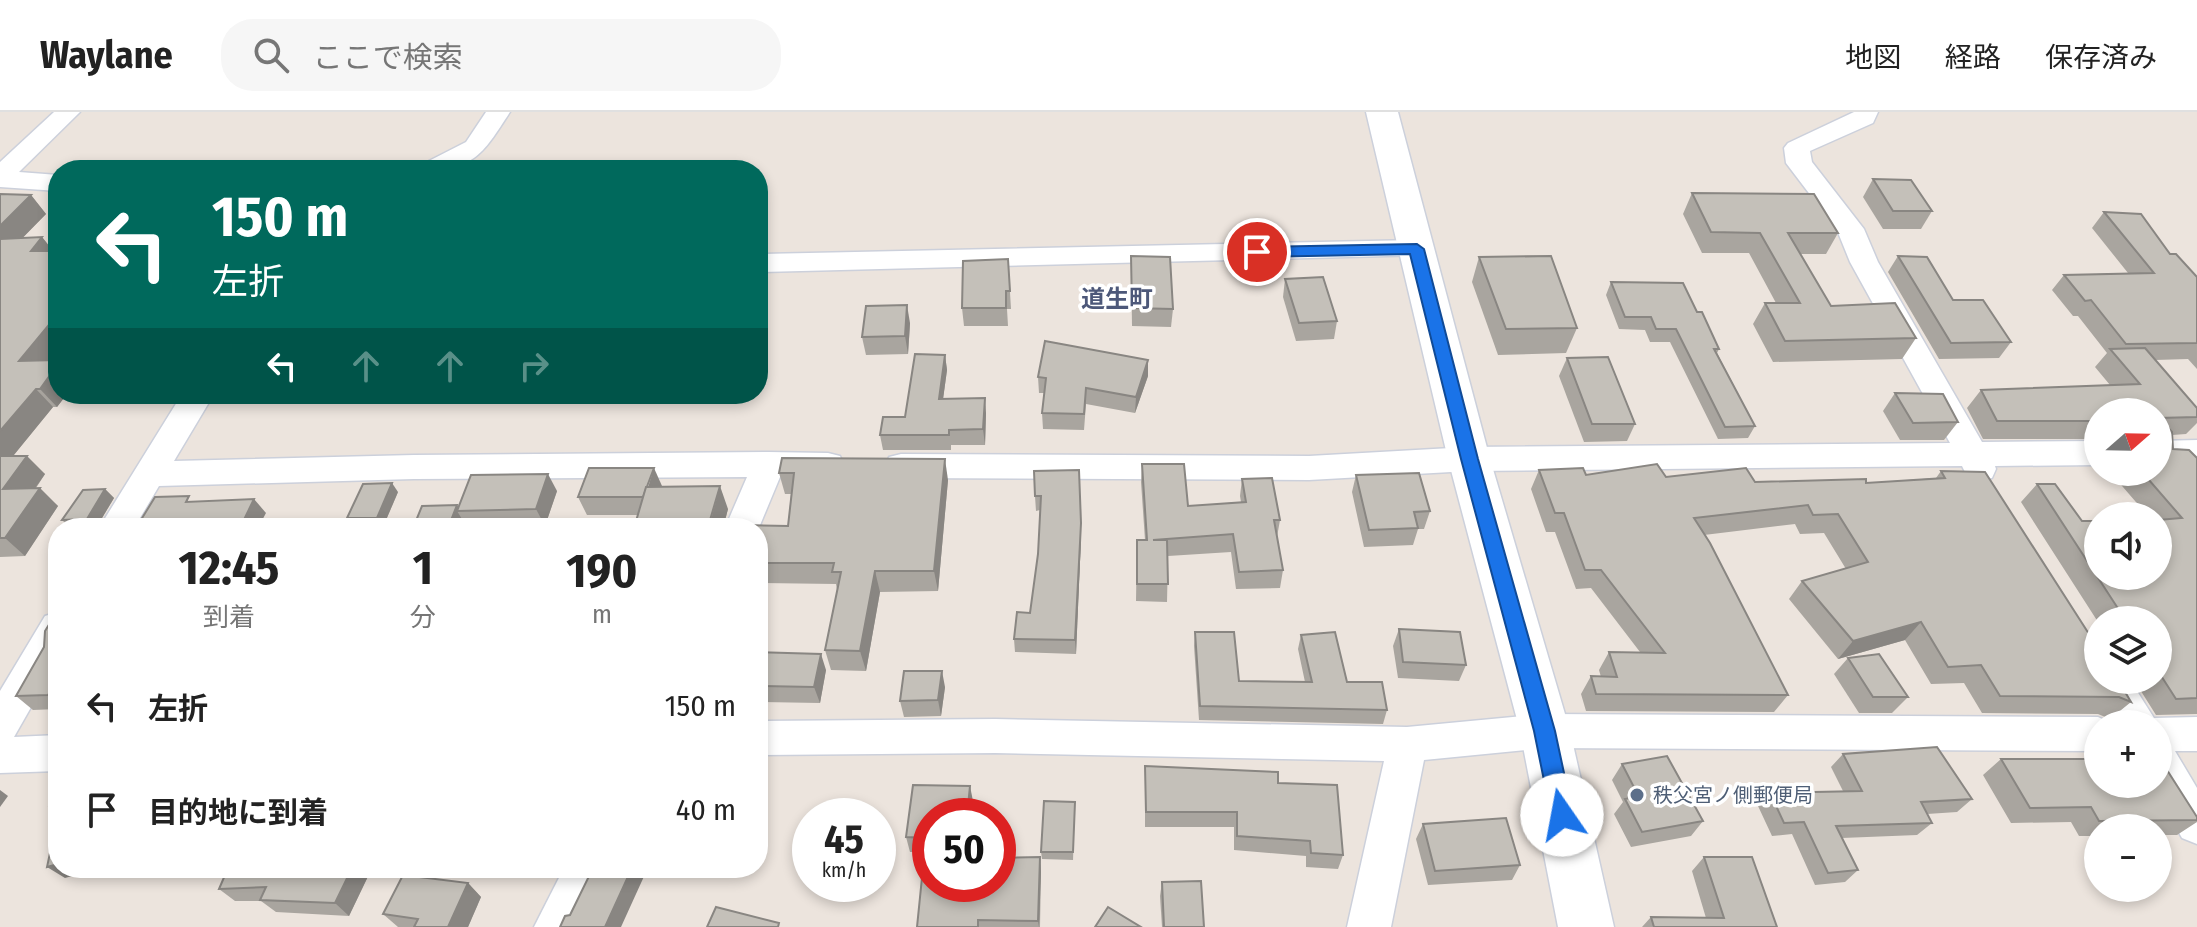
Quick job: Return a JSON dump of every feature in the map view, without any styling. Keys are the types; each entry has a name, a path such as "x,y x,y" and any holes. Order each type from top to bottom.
{"main road":[{"path":"1382,112 1469,459 1545,731 1586,927"}],"street":[{"path":"450,160 475,147 498,112"},
{"path":"1866,112 1864,118 1797,148 1799,163 1850,229 1864,262 1994,492"},
{"path":"0,177 59,113"},
{"path":"0,177 48,182"},
{"path":"768,263 1417,249"},
{"path":"122,518 192,404"},
{"path":"2172,453 2197,452"},
{"path":"148,474 769,464 1309,468 1469,459 2084,453"},
{"path":"746,518 769,464"},
{"path":"0,726 48,644"},
{"path":"768,738 995,736 1407,744 1545,731 2084,734"},
{"path":"2172,734 2197,734"},
{"path":"1369,927 1407,744"},
{"path":"0,755 48,753"},
{"path":"2172,783 2197,825"},
{"path":"556,927 581,878"}],"building":[{"path":"1873,179 1911,180 1932,211 1893,211"},
{"path":"1692,193 1814,194 1838,233 1788,233 1831,306 1895,303 1916,338 1785,341 1765,303 1800,303 1760,233 1711,232"},
{"path":"0,194 31,195 0,226"},
{"path":"2104,212 2141,214 2170,254 2176,254 2197,277 2197,343 2126,344 2091,300 2085,301 2064,275 2154,273"},
{"path":"42,237 31,251 48,251 48,326 19,361 48,360 48,378 0,431 0,239"},
{"path":"1131,256 1170,257 1173,309 1132,308"},
{"path":"1551,256 1577,328 1506,329 1479,257"},
{"path":"1898,256 1927,257 1953,300 1983,300 2011,342 1951,343"},
{"path":"1008,259 1010,291 1006,291 1006,308 962,308 963,261"},
{"path":"1323,277 1337,321 1299,323 1285,279"},
{"path":"1611,282 1683,283 1697,312 1702,312 1719,349 1714,349 1755,426 1725,427 1676,329 1656,329 1651,317 1625,317"},
{"path":"907,305 905,336 862,337 866,306"},
{"path":"1045,341 1148,360 1136,397 1086,388 1084,414 1042,413 1046,378 1038,377"},
{"path":"2145,348 2197,408 2197,417 2172,418 2172,398 2084,398 2084,421 1997,421 1981,390 2140,384 2110,349"},
{"path":"915,354 945,355 939,399 985,398 983,429 949,430 949,435 880,435 883,417 905,417"},
{"path":"1608,357 1635,424 1592,424 1567,358"},
{"path":"1895,393 1943,394 1958,422 1913,423"},
{"path":"2172,432 2173,449 2189,450 2197,458 2197,698 2176,699 2172,693 2172,606 2116,606 2106,590 2172,590 2172,519 2182,518 2172,502 2168,502 2154,486 2172,486"},
{"path":"0,456 27,456 3,489 40,488 5,538 0,538"},
{"path":"782,458 945,459 934,571 875,571 860,651 825,650 841,572 832,572 834,563 768,563 768,526 788,526 794,473 779,473"},
{"path":"1142,464 1184,464 1188,506 1246,502 1242,479 1272,478 1280,520 1274,520 1283,570 1239,572 1233,534 1153,540 1167,540 1168,584 1137,584 1137,540 1147,540"},
{"path":"1657,464 1666,477 1746,468 1755,482 1866,479 1866,483 1945,478 1941,471 1985,472 2084,626 2084,694 2126,694 2131,702 2119,697 2000,696 1981,665 1948,667 1921,622 1853,641 1802,581 1868,562 1838,514 1813,515 1808,505 1694,518 1710,543 1788,695 1596,694 1591,676 1617,677 1609,652 1665,653 1601,570 1585,570 1564,513 1555,513 1539,470 1583,468 1586,475"},
{"path":"589,468 654,468 643,497 578,497"},
{"path":"1079,470 1081,523 1075,640 1014,639 1017,612 1030,613 1038,554 1041,496 1035,496 1034,471"},
{"path":"1419,473 1430,511 1414,512 1418,528 1369,530 1356,475"},
{"path":"548,474 536,509 457,511 471,475"},
{"path":"392,483 377,518 347,518 363,484"},
{"path":"2037,484 2055,484 2082,521 2084,556"},
{"path":"720,486 711,518 637,518 646,487"},
{"path":"105,489 88,518 63,518 83,490"},
{"path":"189,496 186,502 254,499 245,518 142,518 155,497"},
{"path":"457,505 452,518 417,518 422,506"},
{"path":"48,626 48,695 16,696 44,647"},
{"path":"1399,629 1460,632 1466,665 1403,662"},
{"path":"1195,632 1234,632 1239,681 1312,682 1301,635 1335,632 1347,682 1382,682 1387,710 1200,706"},
{"path":"768,652 821,654 814,687 768,686"},
{"path":"1879,654 1908,697 1873,697 1848,658"},
{"path":"904,671 942,671 938,700 900,701"},
{"path":"1937,747 1972,799 1921,802 1932,823 1836,826 1858,870 1828,873 1804,822 1784,823 1770,793 1862,791 1843,754"},
{"path":"1667,756 1703,821 1642,832 1625,799 1639,797 1622,764"},
{"path":"2001,759 2084,759 2084,798 2172,798 2172,778 2197,820 2172,820 2172,814 2095,814 2091,807 2030,808"},
{"path":"1145,766 1278,772 1278,783 1337,785 1343,855 1311,853 1310,841 1237,836 1237,812 1146,812"},
{"path":"913,785 970,786 969,798 912,798 912,837 906,837"},
{"path":"1044,801 1075,802 1073,852 1041,852"},
{"path":"1506,818 1520,865 1435,871 1423,824"},
{"path":"1040,857 1038,921 978,920 978,927 917,927 920,902 1016,902 1016,858"},
{"path":"1704,857 1752,857 1777,927 1654,927 1651,917 1724,918"},
{"path":"224,878 347,878 335,903 260,900 266,887 219,889"},
{"path":"401,878 468,883 448,927 414,927 418,919 383,914"},
{"path":"588,878 627,878 605,927 560,927 565,916 570,915"},
{"path":"1201,881 1204,927 1164,927 1162,882"},
{"path":"716,907 779,923 778,927 707,927"},
{"path":"1108,907 1141,927 1095,927"}],"place":[{"name":"秩父宮ノ側郵便局","path":"1637,795"}],"district":[{"name":"道生町","path":"1117,299"}],"route":[{"path":"1257,252 1417,249 1469,459 1545,731 1562,815"}]}
